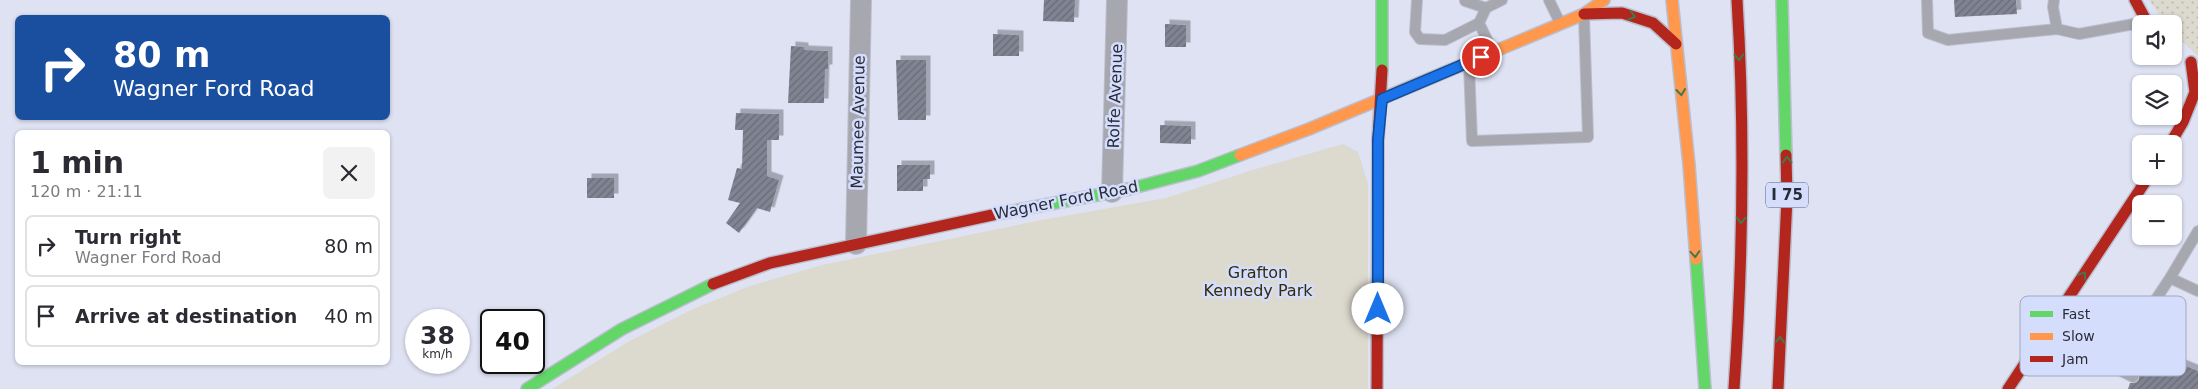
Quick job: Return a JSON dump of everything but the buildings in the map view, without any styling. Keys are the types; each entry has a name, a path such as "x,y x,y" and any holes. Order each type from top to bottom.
{"main road":[{"path":"1377,389 1378,140 1382,99 1382,0"},
{"name":"Wagner Ford Road","path":"527,389 622,329 725,279 770,263 1027,207 1112,192 1198,171 1310,130 1584,14 1604,0"},
{"path":"1672,0 1689,165 1705,389"},
{"name":"I 75","path":"1778,389 1787,198 1782,0"},
{"path":"2135,0 2143,15"},
{"name":"I 75","path":"1734,389 1741,278 1742,156 1737,4"},
{"path":"1584,14 1622,13 1653,23 1676,44"},
{"path":"2175,135 2195,92 2194,64 2182,55"},
{"path":"2070,296 2143,185"},
{"path":"2008,389 2020,371"}],"street":[{"name":"Maumee Avenue","path":"856,244 861,0"},
{"name":"Rolfe Avenue","path":"1112,192 1118,0"}],"lane":[{"path":"1417,0 1415,32 1420,39 1445,40 1479,23"},
{"path":"1465,1 1484,4 1502,0"},
{"path":"1549,0 1561,24"},
{"path":"1927,0 1928,32 1948,40 2058,29 2079,34 2132,25"},
{"path":"2054,0 2053,7 2058,29"},
{"path":"1484,4 1479,23 1493,52"},
{"path":"1469,62 1472,141 1588,137 1584,14"},
{"path":"2158,296 2198,231"},
{"path":"2170,278 2198,291"}],"green space":[{"path":"2149,0 2198,0 2198,56 2182,41 2182,15 2160,15"},
{"name":"Grafton Kennedy Park","path":"1343,144 1358,152 1368,184 1368,389 552,389 628,342 691,310 747,287 822,265 1042,220 1166,198"}],"traffic: fast":[{"path":"1382,0 1382,70"},
{"path":"1782,0 1786,155"},
{"path":"997,214 1129,189 1198,171 1240,155"},
{"path":"1696,259 1705,389"},
{"path":"527,389 622,329 713,284"}],"traffic: slow":[{"path":"1240,155 1309,129 1584,14 1604,0"},
{"path":"1672,0 1689,165 1696,259"}],"traffic: jam":[{"path":"1734,389 1742,194 1740,49 1737,0"},
{"path":"2135,0 2143,15"},
{"path":"1584,14 1622,13 1653,23 1676,44"},
{"path":"2175,135 2183,122 2195,92 2191,62"},
{"path":"1377,389 1378,140 1382,70"},
{"path":"1778,389 1787,198 1786,155"},
{"path":"2070,296 2143,185"},
{"path":"713,284 770,263 997,214"},
{"path":"2008,389 2020,371"}],"route":[{"path":"1378,309 1378,140 1382,99 1481,57"}]}
